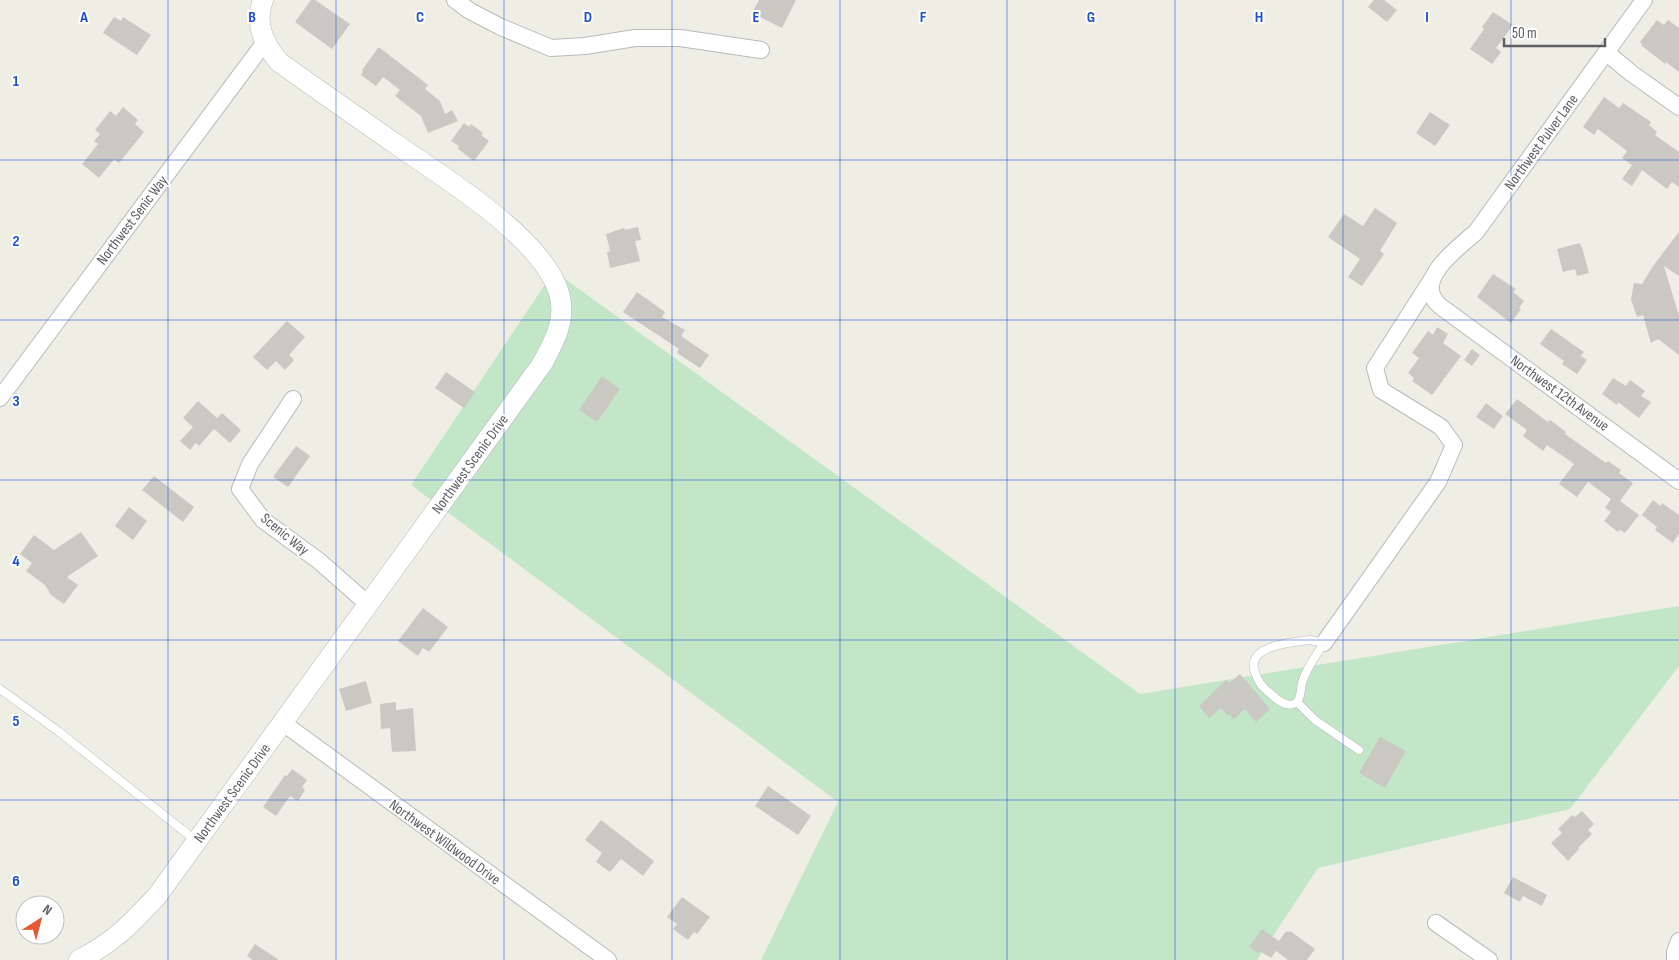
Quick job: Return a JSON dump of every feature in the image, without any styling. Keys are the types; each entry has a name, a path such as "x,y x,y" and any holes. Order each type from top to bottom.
{"street":[{"name":"Northwest Scenic Drive","path":"79,960 106,945 131,924 156,896 542,364 555,341 560,325 562,310 560,294 542,261 530,248 479,203 279,62 268,49 261,34 259,20 264,0"},
{"path":"455,0 470,11 501,27 551,48 585,46 636,38 680,38 761,50"},
{"name":"Northwest Pulver Lane","path":"1324,643 1438,482 1454,446 1442,427 1381,390 1375,368 1446,258 1476,232 1644,0"},
{"name":"Northwest Senic Way","path":"0,398 265,42"},
{"path":"1607,53 1631,73 1679,107"},
{"name":"Northwest 12th Avenue","path":"1432,279 1431,296 1440,306 1679,481"},
{"name":"Scenic Way","path":"293,399 250,464 240,489 263,520 319,562 368,605"},
{"name":"Northwest Wildwood Drive","path":"283,723 608,960"},
{"path":"1436,923 1488,960"},
{"path":"1675,960 1679,941"}],"lane":[{"path":"1310,640 1324,643 1303,680 1297,702 1291,705 1280,702 1260,684 1252,667 1253,662 1261,652 1287,642 1310,640"},
{"path":"0,689 197,841"},
{"path":"1297,702 1315,720 1360,750"}],"green space":[{"path":"554,271 1140,694 1679,606 1679,666 1570,809 1318,868 1257,960 761,960 838,802 411,485"}],"building":[{"path":"311,0 315,0 350,24 332,49 295,22"},
{"path":"759,0 796,0 782,28 752,13"},
{"path":"1374,0 1384,0 1397,10 1387,22 1368,7"},
{"path":"1493,12 1513,25 1496,48 1501,52 1492,64 1470,49"},
{"path":"114,17 121,21 123,17 151,35 137,55 103,33"},
{"path":"1657,20 1664,25 1668,20 1679,28 1679,72 1666,62 1665,64 1641,45 1640,42"},
{"path":"378,48 428,85 425,89 440,101 445,114 452,110 458,121 428,133 421,116 395,96 400,90 383,77 376,86 361,75 362,70"},
{"path":"1604,97 1619,108 1623,103 1651,122 1649,125 1657,132 1655,135 1679,152 1679,187 1672,182 1667,189 1642,170 1632,186 1622,179 1632,165 1622,158 1627,151 1598,129 1594,135 1583,127"},
{"path":"123,107 138,120 135,124 144,132 119,163 114,159 99,178 82,164 98,144 94,141 100,134 95,130 110,111 116,116"},
{"path":"1430,112 1450,125 1435,146 1416,133"},
{"path":"464,123 469,127 471,124 483,133 481,135 489,141 474,161 451,141"},
{"path":"1375,208 1397,223 1380,251 1384,254 1362,286 1348,277 1360,259 1328,237 1344,214 1363,226"},
{"path":"638,227 641,240 635,241 640,261 610,268 607,252 610,251 606,234 624,228 625,230"},
{"path":"1679,232 1679,276 1664,266 1679,316 1679,355 1658,339 1651,343 1643,315 1637,317 1631,299 1634,283 1642,284"},
{"path":"1580,243 1589,273 1577,276 1575,269 1563,272 1557,249"},
{"path":"1493,274 1516,289 1513,292 1524,301 1511,323 1477,297"},
{"path":"637,292 665,312 662,317 685,330 681,336 709,355 700,368 677,353 679,349 623,312"},
{"path":"287,321 305,337 289,355 294,360 285,370 276,361 267,370 253,357"},
{"path":"1437,327 1448,334 1443,343 1461,356 1432,395 1412,381 1414,378 1408,373 1419,358 1412,353 1428,331 1433,335"},
{"path":"1551,329 1584,352 1581,356 1587,360 1577,374 1562,364 1564,361 1540,344"},
{"path":"1472,349 1480,355 1472,366 1464,360"},
{"path":"446,372 475,392 464,408 435,388"},
{"path":"602,376 620,389 597,422 579,410"},
{"path":"1613,378 1626,386 1630,380 1645,391 1641,396 1651,402 1639,418 1618,402 1617,405 1602,394"},
{"path":"1517,399 1548,422 1550,420 1566,432 1565,434 1606,463 1608,461 1621,470 1619,473 1633,483 1620,501 1639,515 1625,533 1620,530 1618,532 1604,521 1611,512 1605,508 1611,499 1588,482 1577,497 1559,484 1574,464 1547,445 1543,451 1523,436 1527,430 1505,414"},
{"path":"198,401 217,418 222,413 241,430 230,443 214,429 199,446 196,443 190,450 180,441 193,427 183,418"},
{"path":"1486,403 1503,416 1494,429 1476,417"},
{"path":"296,446 310,456 288,487 273,477"},
{"path":"154,476 194,507 183,522 142,490"},
{"path":"1653,500 1661,506 1662,503 1679,515 1679,534 1673,543 1655,530 1657,527 1642,515"},
{"path":"129,507 147,521 133,540 115,526"},
{"path":"81,532 98,556 67,577 78,585 64,604 51,595 45,585 26,571 32,563 20,554 34,535 54,550"},
{"path":"423,608 448,627 429,652 423,648 418,656 398,641"},
{"path":"1240,674 1270,709 1256,722 1245,709 1234,719 1229,714 1228,716 1221,708 1209,718 1199,706 1226,680 1229,683"},
{"path":"366,681 372,703 346,711 339,689"},
{"path":"396,702 396,710 413,708 416,751 392,752 390,728 381,729 380,704"},
{"path":"1380,737 1406,751 1385,788 1359,773"},
{"path":"292,769 307,780 302,787 305,790 298,801 290,796 276,816 263,807 285,775 287,776"},
{"path":"768,786 811,816 798,835 755,806"},
{"path":"1582,811 1594,824 1588,830 1592,834 1568,861 1551,843 1562,833 1558,829 1572,815 1575,817"},
{"path":"601,820 654,861 643,876 621,859 610,872 596,862 602,853 585,840"},
{"path":"1513,877 1547,895 1542,906 1523,896 1520,902 1504,893"},
{"path":"682,897 710,917 697,934 694,932 688,940 673,929 677,924 667,917"},
{"path":"1262,929 1279,941 1286,931 1290,931 1315,949 1307,960 1288,960 1276,951 1271,958 1249,947"},
{"path":"255,944 279,960 253,960 247,956"}]}
